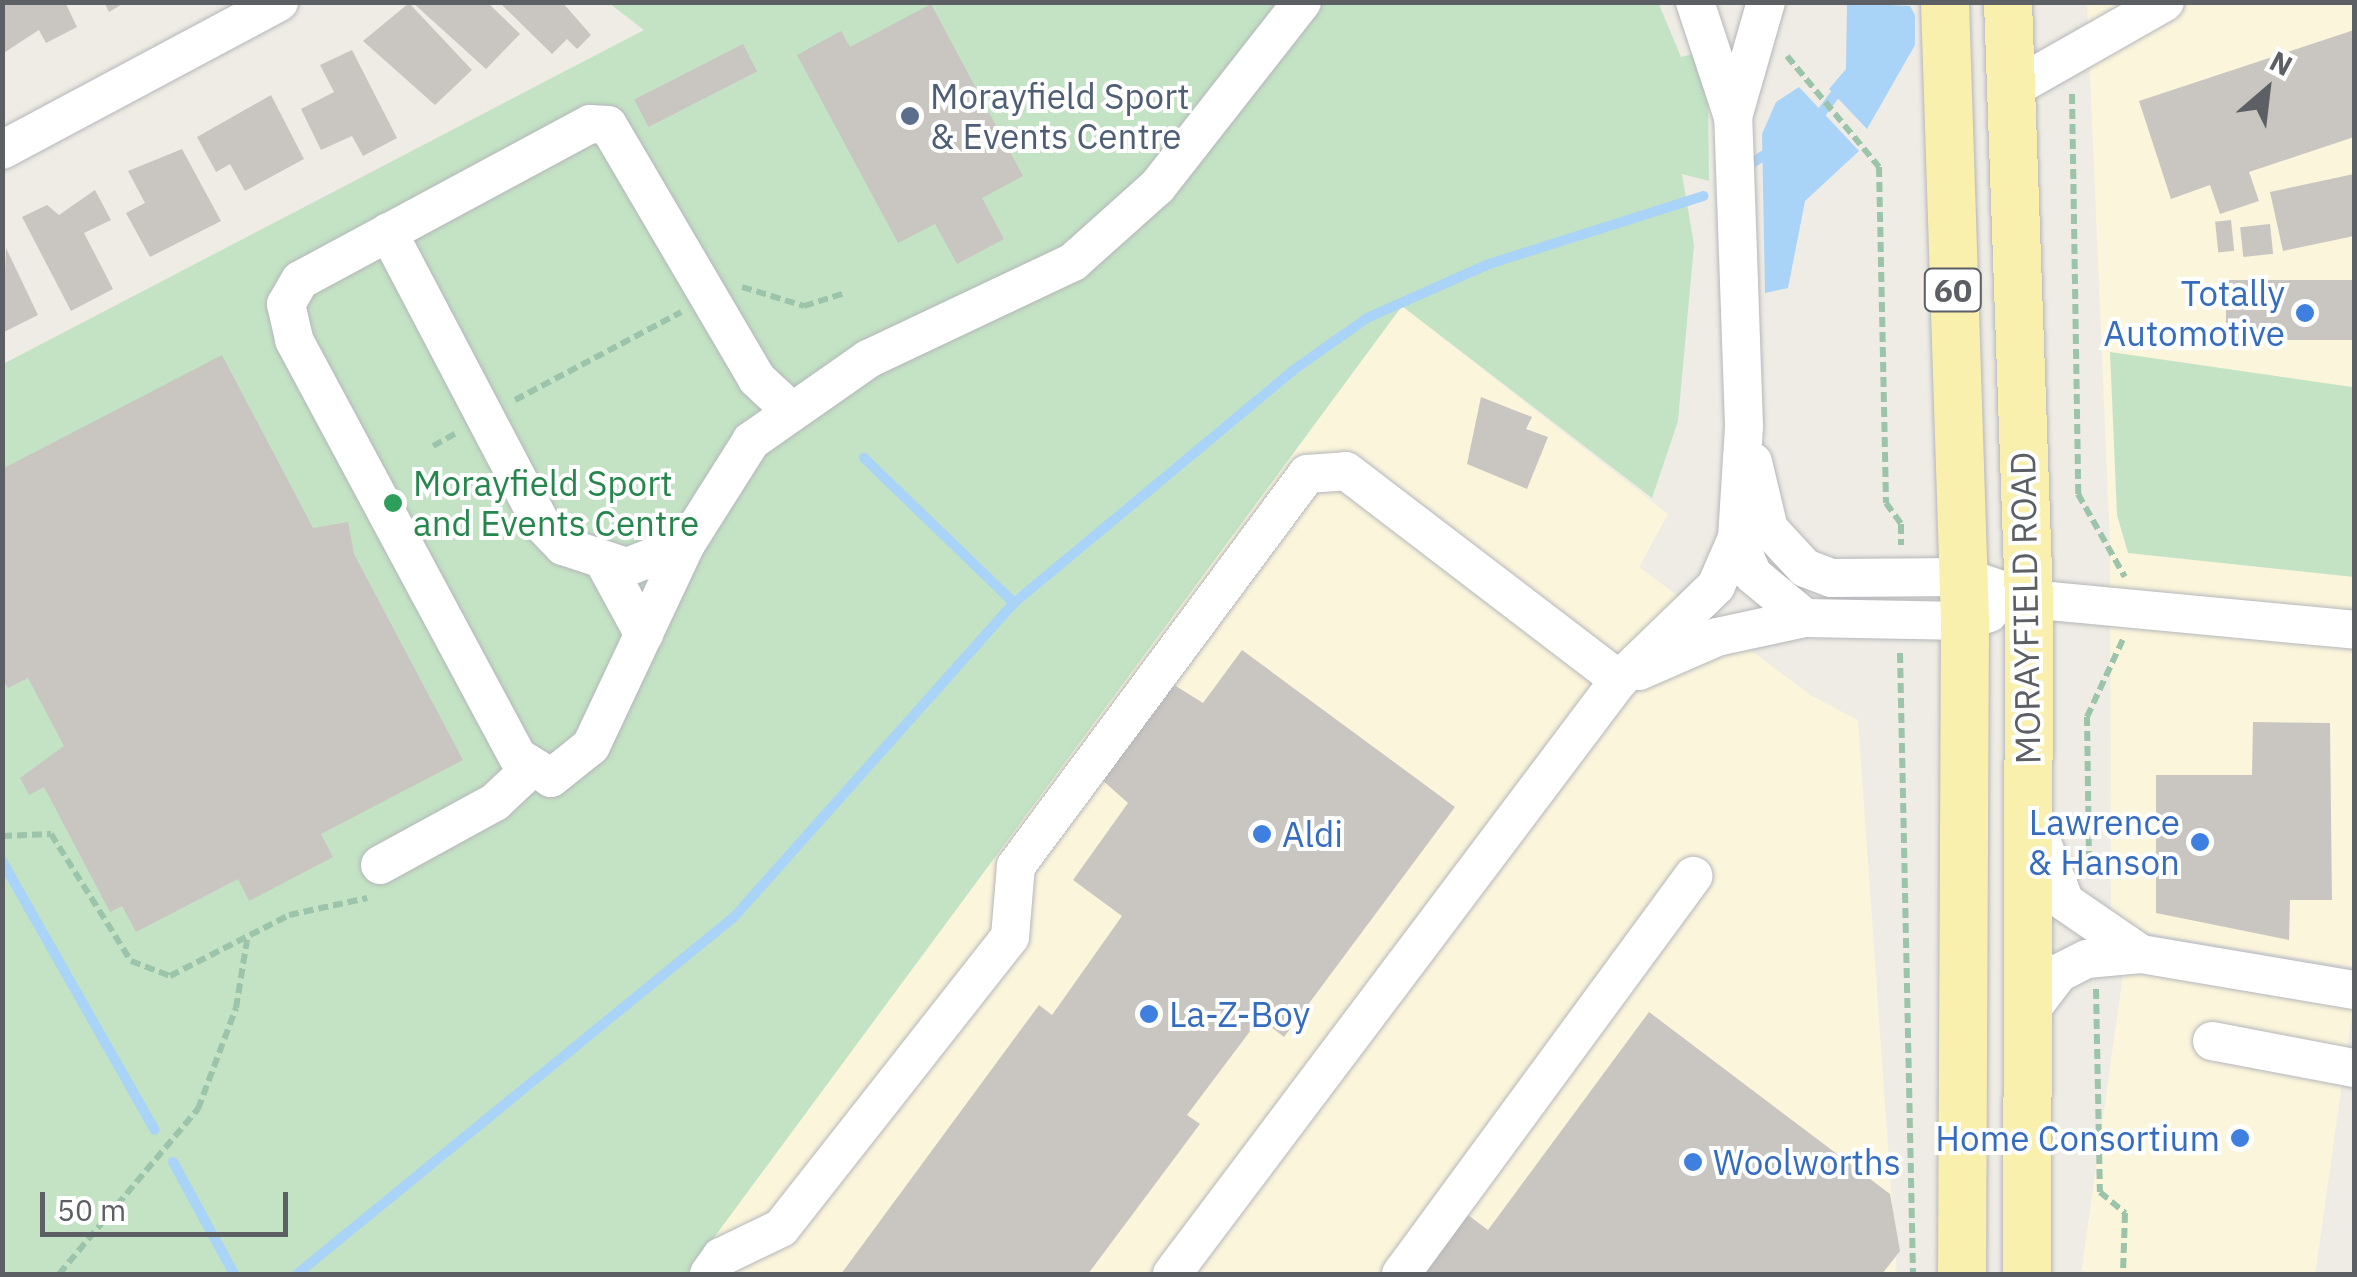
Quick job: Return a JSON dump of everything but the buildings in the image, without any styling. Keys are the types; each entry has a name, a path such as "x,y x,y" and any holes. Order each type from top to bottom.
{"main road":[{"name":"MORAYFIELD ROAD","path":"1945,2 1964,599 1962,1274"},
{"name":"MORAYFIELD ROAD","path":"2008,2 2029,599 2026,1274"}],"street":[{"path":"2,150 278,2"},
{"path":"787,407 757,378 608,125 590,124 336,260 291,291 294,340 530,769 551,778 577,764 686,544 751,441 787,407 1073,262 1156,187 1302,2"},
{"path":"1172,1274 1618,680 1716,586 1736,538 1744,426 1734,117 1695,2"},
{"path":"1734,117 1766,2"},
{"path":"2010,90 2165,2"},
{"path":"388,232 542,523 573,553 607,566 686,544"},
{"path":"1744,426 1769,529 1784,551 1830,578 1901,577 1964,599"},
{"path":"709,1274 722,1257 781,1228 1010,937 1016,866 1308,474 1346,471 1618,680"},
{"path":"1736,538 1753,576 1805,618"},
{"path":"607,566 644,635"},
{"path":"1618,680 1717,637 1805,618 1900,620 1964,599 2029,599 2354,630"},
{"path":"378,880 495,802 530,769"},
{"path":"2028,798 2066,902 2141,954"},
{"path":"1400,1274 1693,876"},
{"path":"2027,1015 2059,973 2087,959 2141,954 2354,990"},
{"path":"2212,1041 2354,1068"}],"path":[{"path":"2073,57 2078,494 2125,565 2122,655"},
{"path":"1793,65 1866,145 1878,168 1886,503 1902,524 1901,577"},
{"path":"432,446 733,285 804,306 845,292"},
{"path":"1900,620 1913,1274"},
{"path":"2,836 32,828 67,848 118,944 148,970 194,969 289,915 378,880"},
{"path":"59,1274 198,1109 236,1008 247,939"}],"shaded area":[{"path":"2087,3 2354,3 2354,967 2111,927 2110,546"},
{"path":"1402,306 1668,514 1639,567 1812,696 1858,720 1897,1274 687,1274"},
{"name":"Home Consortium","path":"2124,968 2354,1000 2315,1274 2081,1271"}],"green space":[{"path":"1658,2 1681,57 1697,53 1708,95 1709,181 1682,174 1694,245 1678,421 1652,498 1402,306 687,1274 3,1274 3,364 644,30 609,3"},
{"path":"2110,352 2352,387 2354,577 2128,553 2117,515"}],"water":[{"path":"1847,3 1910,6 1915,15 1915,45 1867,129 1829,89 1846,69"},
{"path":"1799,87 1859,151 1805,201 1788,288 1765,293 1762,134 1776,102"}],"waterway":[{"path":"1816,120 1842,85"},
{"path":"1749,165 1774,149"},
{"path":"297,1274 734,917 1014,603 1292,371 1367,318 1489,264 1703,196"},
{"path":"864,458 1014,603"},
{"path":"2,861 155,1130"},
{"path":"173,1162 234,1274"}],"place":[{"name":"Morayfield Sport & Events Centre","path":"910,116"},
{"name":"Totally Automotive","path":"2305,313"},
{"name":"Morayfield Sport and Events Centre","path":"393,503"},
{"name":"Aldi","path":"1262,834"},
{"name":"Lawrence & Hanson","path":"2200,842"},
{"name":"La-Z-Boy","path":"1149,1014"},
{"name":"Home Consortium","path":"2240,1138"},
{"name":"Woolworths","path":"1693,1162"}]}
